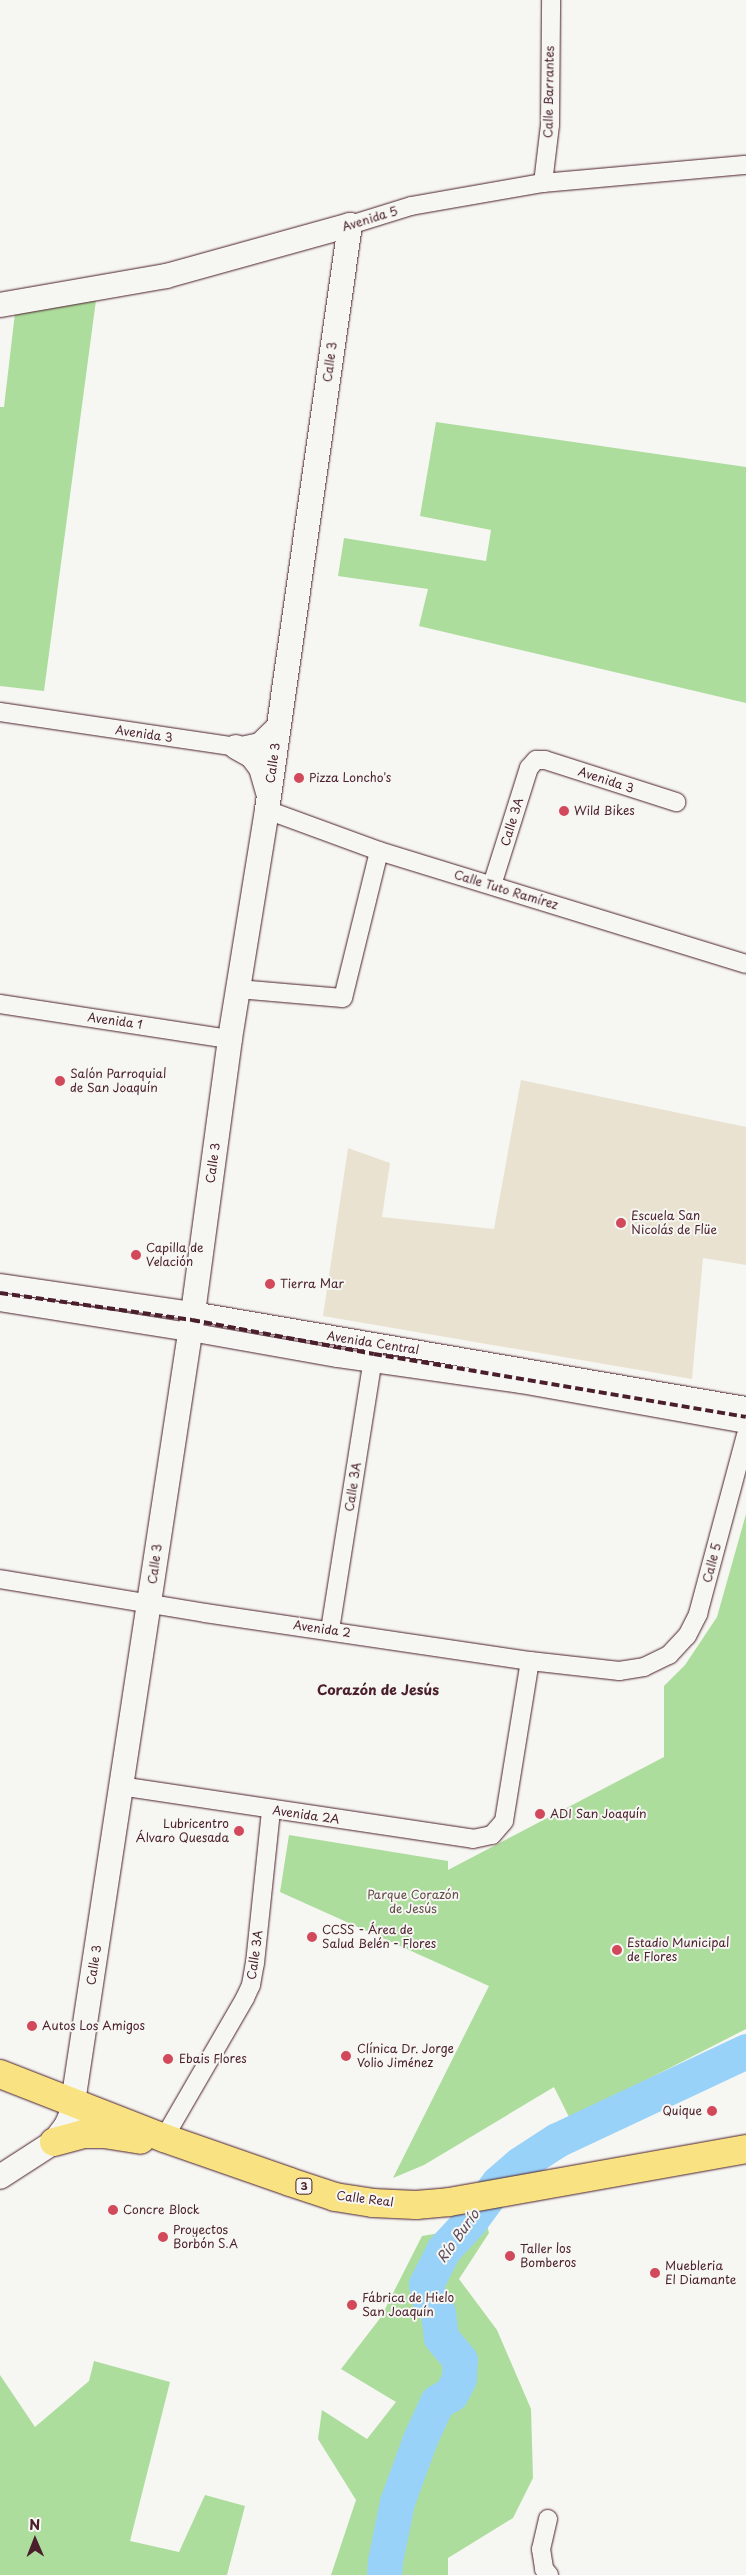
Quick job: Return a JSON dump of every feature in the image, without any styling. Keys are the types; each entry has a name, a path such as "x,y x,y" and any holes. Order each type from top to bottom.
{"main road":[{"name":"Avenida 5","path":"0,305 166,276 350,225"},
{"name":"Calle 3","path":"54,2142 66,2126 73,2101 191,1321 230,1038 268,802 350,225"},
{"path":"236,747 252,756 261,768 268,802"},
{"name":"Calle Real","path":"0,2074 164,2138 335,2197 373,2203 416,2204 449,2202 746,2149"},
{"path":"0,2177 54,2142 83,2134 104,2134 149,2141 164,2138"}],"street":[{"name":"Calle Barrantes","path":"543,183 550,125 551,0"},
{"name":"Avenida 5","path":"350,225 411,206 543,183 746,165"},
{"name":"Avenida 3","path":"0,712 236,747 259,742 279,723"},
{"name":"Avenida 3","path":"536,760 544,760 676,802"},
{"name":"Calle 3A","path":"492,885 529,768 536,760"},
{"name":"Calle Tuto Ramírez","path":"268,802 379,851 746,964"},
{"path":"238,989 343,998 379,851"},
{"name":"Avenida 1","path":"0,1004 230,1038"},
{"name":"Avenida Central","path":"0,1283 191,1321 373,1363 521,1384 746,1434"},
{"name":"Avenida Central","path":"0,1302 191,1321 376,1344 746,1406"},
{"name":"Calle 3A","path":"330,1630 376,1344"},
{"name":"Calle 5","path":"644,1667 669,1655 687,1636 698,1614 746,1434"},
{"name":"Avenida 2","path":"0,1579 530,1661 619,1671 644,1667"},
{"name":"Avenida 2A","path":"120,1786 473,1839 492,1835 504,1821 530,1661"},
{"name":"Calle 3A","path":"164,2138 246,1998 251,1985 271,1810"},
{"path":"548,2519 541,2549 544,2570 549,2575"}],"shaded area":[{"name":"Escuela San Nicolás de Flüe","path":"521,1080 746,1127 746,1265 703,1258 692,1379 323,1316 348,1148 390,1163 382,1217 494,1229"}],"green space":[{"path":"96,300 44,691 0,686 0,407 4,407 15,313"},
{"path":"436,422 746,467 746,703 419,626 428,589 338,576 344,538 486,561 491,530 420,516"},
{"name":"Estadio Municipal de Flores","path":"746,1514 746,2029 570,2119 554,2087 424,2165 393,2178 489,1986 280,1892 289,1835 448,1861 448,1870 664,1757 664,1686 685,1665 717,1617"},
{"path":"487,2225 489,2233 459,2279 497,2330 531,2409 533,2478 513,2518 448,2558 448,2575 331,2575 356,2500 318,2439 322,2410 367,2439 396,2402 341,2369 381,2317 422,2236"},
{"path":"94,2361 170,2382 130,2541 179,2552 205,2495 245,2506 227,2575 0,2575 0,2375 35,2427 89,2381"}],"waterway":[{"name":"Río Burío","path":"384,2575 397,2502 420,2439 437,2402 451,2394 459,2378 460,2360 441,2337 438,2312 429,2298 426,2284 443,2250 470,2221 498,2183 520,2164 557,2140 746,2051"}],"railway":[{"path":"0,1293 192,1320 374,1354 746,1417"}],"place":[{"name":"Pizza Loncho's","path":"299,778"},
{"name":"Wild Bikes","path":"564,811"},
{"name":"Salón Parroquial de San Joaquín","path":"60,1081"},
{"name":"Escuela San Nicolás de Flüe","path":"621,1223"},
{"name":"Capilla de Velación","path":"136,1255"},
{"name":"Tierra Mar","path":"270,1284"},
{"name":"ADI San Joaquín","path":"540,1814"},
{"name":"Lubricentro Álvaro Quesada","path":"239,1831"},
{"name":"CCSS - Área de Salud Belén - Flores","path":"312,1937"},
{"name":"Estadio Municipal de Flores","path":"617,1950"},
{"name":"Autos Los Amigos","path":"32,2026"},
{"name":"Clínica Dr. Jorge Volio Jiménez","path":"346,2056"},
{"name":"Ebais Flores","path":"168,2059"},
{"name":"Quique","path":"712,2111"},
{"name":"Concre Block","path":"113,2210"},
{"name":"Proyectos Borbón S.A","path":"163,2237"},
{"name":"Taller los Bomberos","path":"510,2256"},
{"name":"Muebleria El Diamante","path":"655,2273"},
{"name":"Fábrica de Hielo San Joaquín","path":"352,2305"}],"district":[{"name":"Corazón de Jesús","path":"378,1690"}],"park label":[{"name":"Parque Corazón de Jesús","path":"413,1902"}]}
